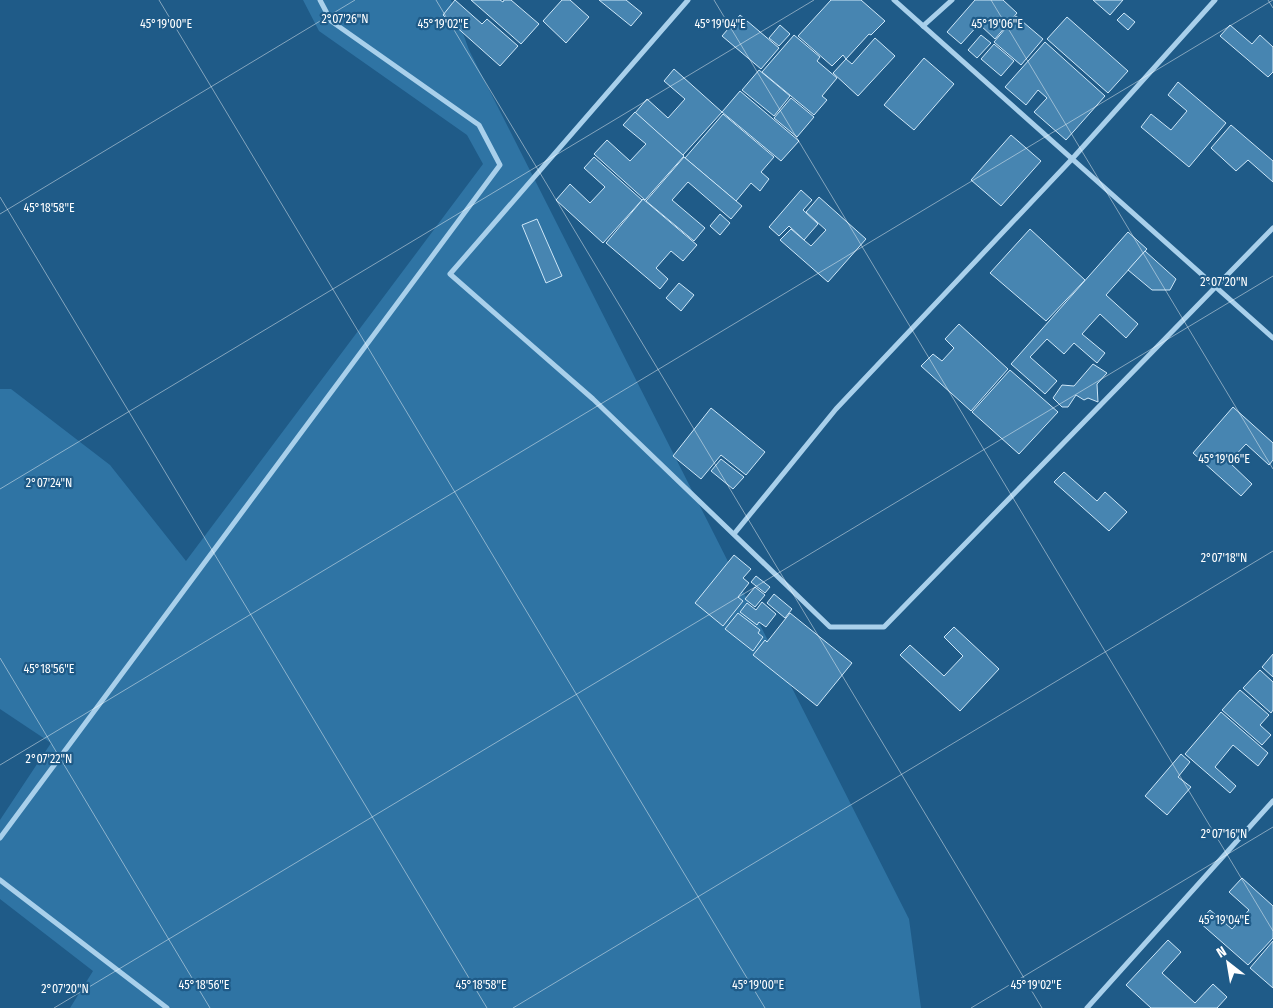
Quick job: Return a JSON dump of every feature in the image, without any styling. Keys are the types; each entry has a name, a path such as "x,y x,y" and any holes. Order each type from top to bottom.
{"street":[{"path":"0,838 500,165 479,124 331,21 320,0"},
{"path":"688,0 450,274 593,399 830,626 884,627 1273,228"},
{"path":"894,0 1273,338"},
{"path":"923,26 952,0"},
{"path":"734,534 836,409 1072,159 1215,0"},
{"path":"1087,1008 1273,801"},
{"path":"0,880 167,1008"}],"shaded area":[{"path":"303,0 451,0 469,50 909,919 921,1008 70,1008 93,971 0,899 0,820 51,743 0,709 0,389 11,389 110,465 186,561 483,164 467,135 319,31"}],"building":[{"path":"455,0 482,24 487,19 518,46 500,66 443,15"},
{"path":"471,0 500,0 503,2 504,0 511,0 539,24 521,44"},
{"path":"562,0 570,0 589,17 566,43 543,21"},
{"path":"599,0 626,0 642,13 631,26"},
{"path":"831,0 861,0 885,21 871,35 869,34 846,59 843,55 832,66 798,36"},
{"path":"975,0 1003,0 1017,13 995,39 979,24 961,44 947,32"},
{"path":"1093,0 1123,0 1110,15"},
{"path":"1124,13 1135,22 1128,30 1117,20"},
{"path":"740,15 779,48 761,69 722,36"},
{"path":"1016,16 1043,39 1021,65 994,42"},
{"path":"1067,17 1128,71 1108,93 1047,39"},
{"path":"780,25 790,34 779,46 769,38"},
{"path":"1230,25 1252,44 1260,35 1273,47 1273,72 1268,77 1220,36"},
{"path":"794,35 820,57 817,61 837,78 822,96 827,100 814,115 762,72"},
{"path":"981,35 991,43 977,58 968,50"},
{"path":"875,38 895,56 858,96 833,73 846,59 852,64"},
{"path":"1045,42 1105,96 1066,140 1034,112 1047,98 1038,90 1026,105 1005,87"},
{"path":"994,44 1014,61 1001,76 981,59"},
{"path":"924,58 954,84 914,130 884,105"},
{"path":"674,69 722,112 683,155 635,113 647,99 668,118 685,99 664,81"},
{"path":"759,70 790,96 774,116 742,90"},
{"path":"1178,82 1226,123 1189,167 1141,127 1151,114 1171,130 1187,111 1168,95"},
{"path":"740,91 799,141 781,161 722,112"},
{"path":"791,98 814,117 797,137 774,118"},
{"path":"635,112 684,156 645,200 594,154 607,140 630,161 646,144 623,125"},
{"path":"723,114 774,157 761,172 769,179 760,191 751,183 736,201 685,158"},
{"path":"1231,125 1273,161 1273,182 1248,160 1236,171 1211,148"},
{"path":"1011,135 1041,161 1001,206 971,180"},
{"path":"594,157 642,200 603,243 556,200 570,184 590,203 605,187 584,168"},
{"path":"684,157 742,206 731,219 688,182 672,200 705,228 694,241 646,201"},
{"path":"801,190 812,200 803,210 818,224 804,240 789,226 779,236 769,227"},
{"path":"819,197 866,239 828,282 780,240 791,229 811,246 826,230 806,212"},
{"path":"643,199 697,245 683,261 671,251 656,268 668,279 660,289 606,243"},
{"path":"720,214 730,223 720,235 710,226"},
{"path":"537,219 562,276 546,283 522,225"},
{"path":"1030,229 1085,280 1046,321 990,273"},
{"path":"1128,232 1147,249 1106,295 1138,324 1126,338 1100,314 1082,334 1105,353 1097,363 1074,343 1064,354 1047,339 1030,357 1057,381 1045,394 1011,364"},
{"path":"1145,251 1176,279 1170,290 1152,290 1128,270"},
{"path":"679,283 694,295 681,311 666,298"},
{"path":"959,324 1008,369 971,411 921,366 933,354 942,361 954,348 945,339"},
{"path":"1093,364 1107,373 1097,384 1098,402 1088,398 1084,400 1076,395 1068,407 1062,407 1053,398 1062,385 1074,386"},
{"path":"1010,370 1058,412 1019,454 972,412"},
{"path":"1233,407 1273,443 1273,460 1269,465 1246,444 1229,462 1252,484 1241,496 1193,453"},
{"path":"711,408 765,452 746,475 721,455 701,479 673,456"},
{"path":"721,459 744,477 733,489 711,471"},
{"path":"1064,472 1097,501 1105,492 1127,512 1109,531 1054,482"},
{"path":"734,555 751,569 743,578 749,583 738,597 743,601 723,626 695,603"},
{"path":"756,576 770,587 765,593 751,582"},
{"path":"755,587 765,595 755,607 745,599"},
{"path":"774,594 792,609 785,618 767,603"},
{"path":"762,602 776,614 766,627 759,622 757,625 740,612 747,603 756,610"},
{"path":"738,613 760,630 758,633 763,637 753,651 725,629"},
{"path":"790,613 852,663 817,706 753,655 765,640 767,642"},
{"path":"954,627 999,669 960,711 900,655 910,645 944,676 963,656 944,637"},
{"path":"1273,654 1273,677 1262,667"},
{"path":"1260,670 1273,682 1273,710 1271,713 1243,688"},
{"path":"1240,690 1269,715 1260,725 1271,735 1262,745 1222,710"},
{"path":"1221,712 1268,753 1258,766 1233,745 1215,767 1236,786 1230,793 1185,754"},
{"path":"1181,754 1190,762 1178,777 1191,787 1167,815 1145,796"},
{"path":"1242,878 1273,906 1273,938 1248,965 1199,922 1210,910 1232,929 1249,910 1229,892"},
{"path":"1168,940 1181,952 1162,973 1195,1003 1213,984 1227,997 1217,1008 1151,1008 1126,985"},
{"path":"1273,941 1273,988 1250,968"}]}
